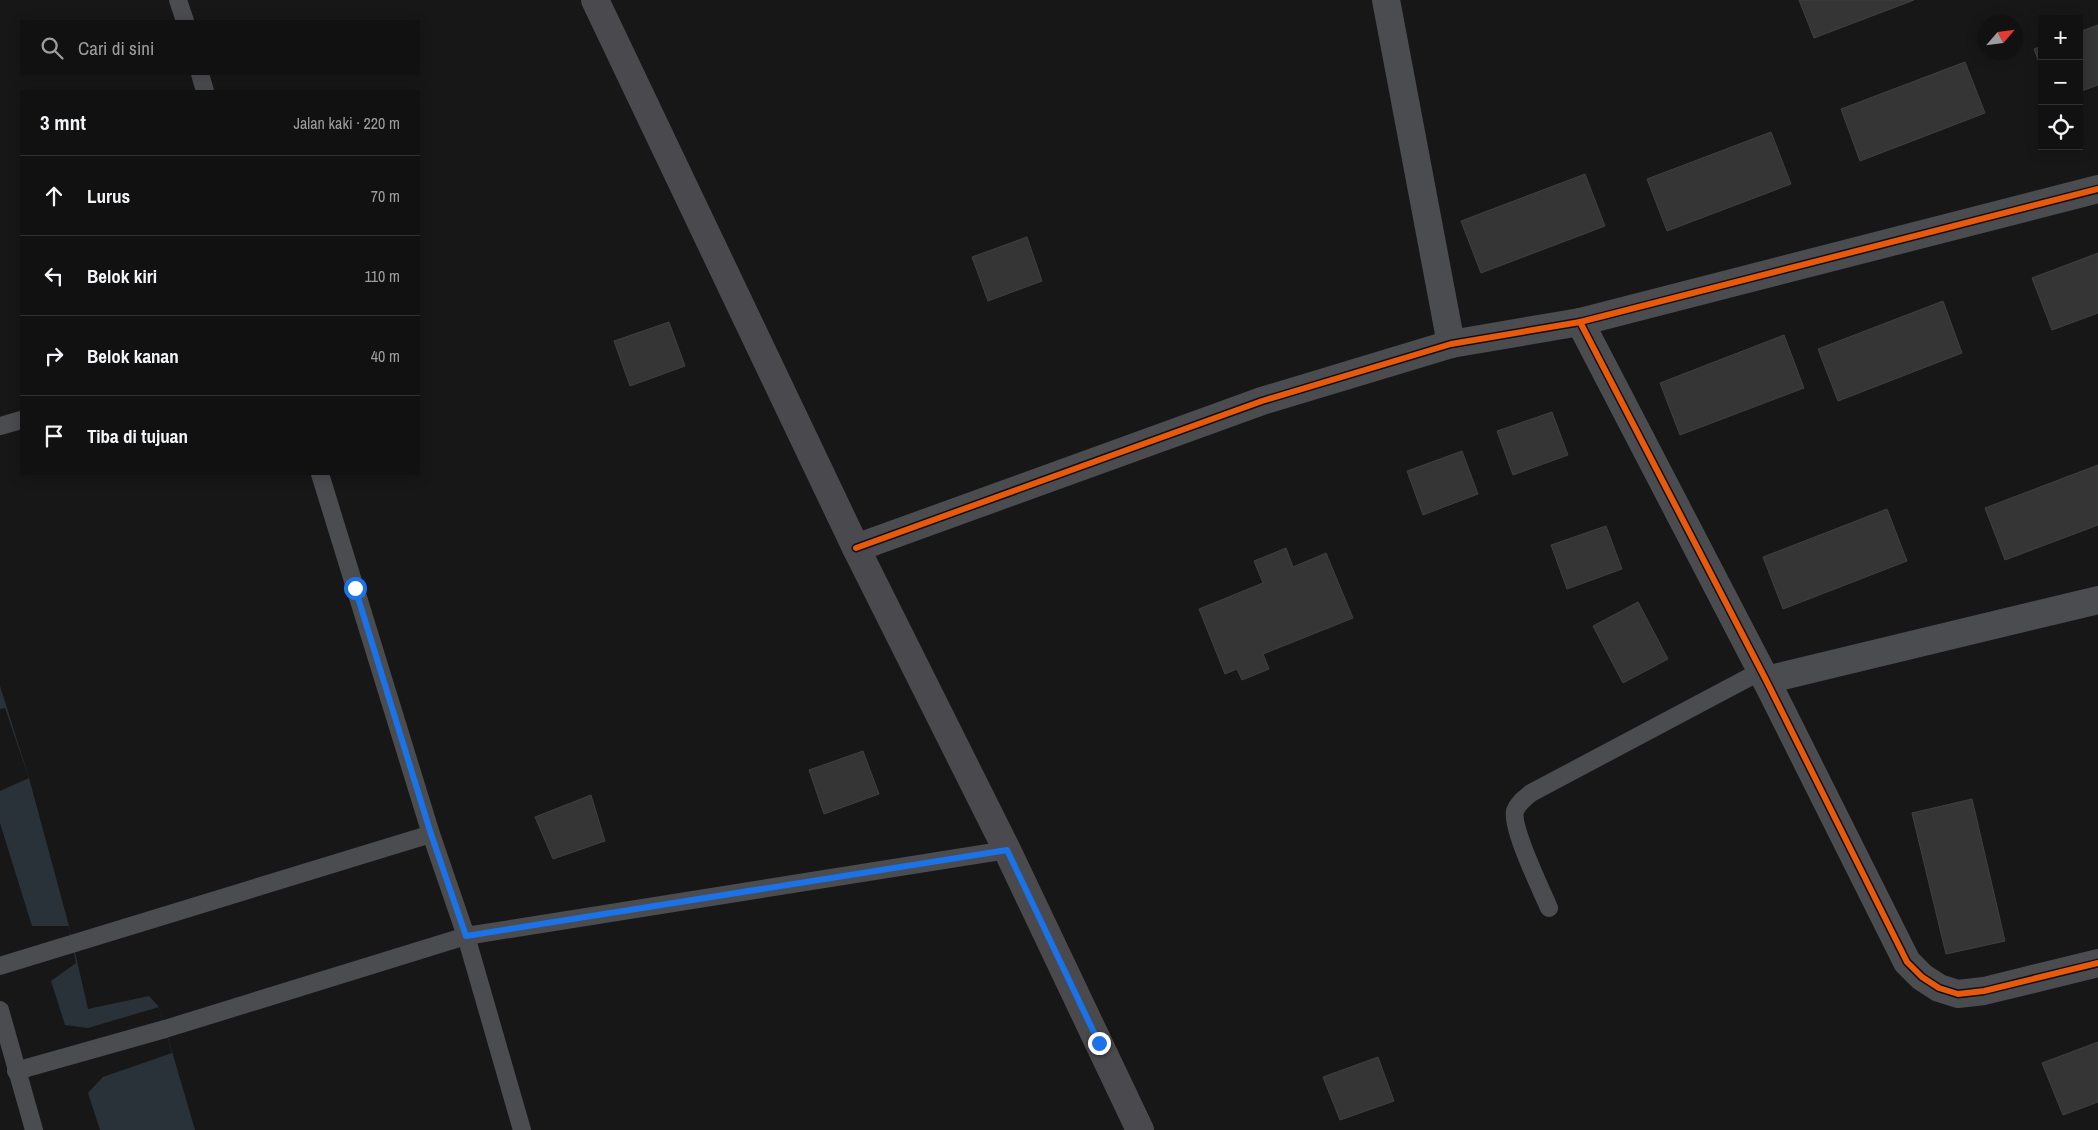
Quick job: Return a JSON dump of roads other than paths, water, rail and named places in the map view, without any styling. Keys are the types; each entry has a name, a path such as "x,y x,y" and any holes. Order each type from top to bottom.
{"main road":[{"path":"596,0 856,548 1007,850 1140,1130"}],"street":[{"path":"1386,0 1451,344"},
{"path":"856,548 1262,401 1451,344 1580,322 2098,189"},
{"path":"1580,322 1763,676 1907,962 1922,977 1939,988 1958,994 1984,991 2098,962"},
{"path":"1763,676 2098,600"}],"lane":[{"path":"178,0 184,20"},
{"path":"200,75 205,90"},
{"path":"0,426 20,420"},
{"path":"320,475 431,834 466,936 522,1130"},
{"path":"1549,908 1515,827 1515,811 1521,800 1763,676"},
{"path":"0,966 431,834"},
{"path":"16,1071 165,1029 466,936 1007,850"},
{"path":"1,1017 34,1130"}]}
